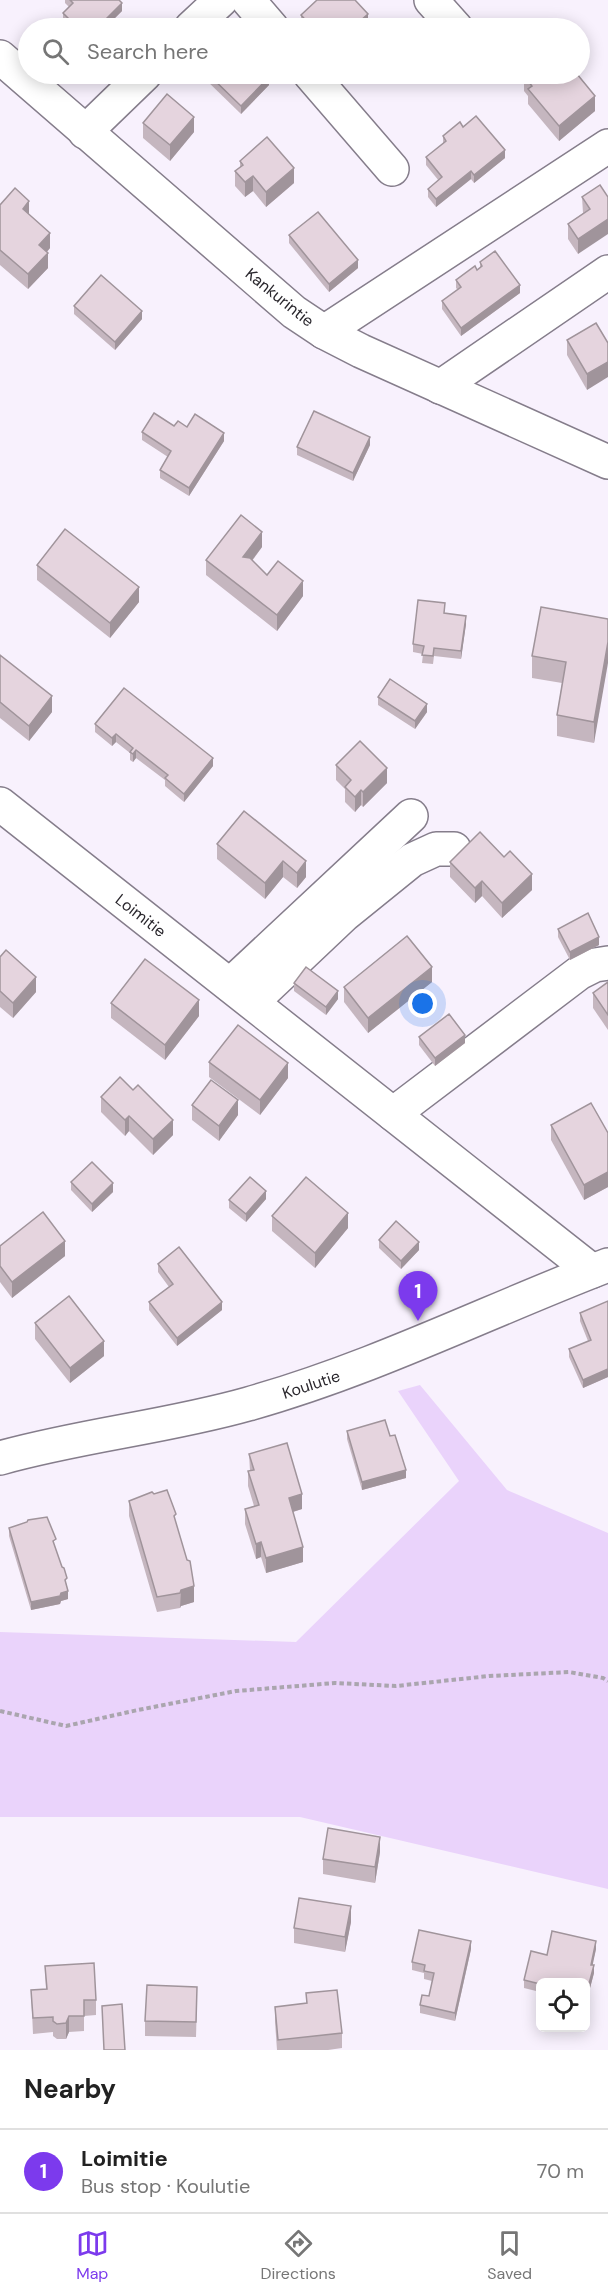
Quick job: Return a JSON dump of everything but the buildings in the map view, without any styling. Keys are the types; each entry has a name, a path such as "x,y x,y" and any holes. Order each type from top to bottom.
{"street":[{"path":"202,18 221,0"},
{"path":"248,0 263,18"},
{"path":"430,0 447,18"},
{"name":"Kankurintie","path":"0,57 18,73"},
{"name":"Kankurintie","path":"31,84 294,312 324,332 608,462"},
{"path":"85,132 135,84"},
{"path":"319,84 392,169"},
{"path":"324,332 608,146"},
{"path":"440,387 608,272"},
{"name":"Loimitie","path":"0,804 393,1114 600,1268"},
{"path":"241,994 411,816"},
{"path":"241,994 412,860 436,849 454,849"},
{"path":"393,1114 579,972 595,965 608,963"},
{"name":"Koulutie","path":"0,1458 247,1405 401,1352 600,1268"}],"path":[{"path":"0,1711 66,1726 236,1691 335,1683 396,1686 489,1676 569,1672 608,1681"}],"shaded area":[{"path":"420,1385 507,1490 608,1533 608,1889 300,1817 0,1817 0,1632 296,1642 459,1481 398,1391"}],"place":[{"name":"Loimitie","path":"418,1321"}]}
